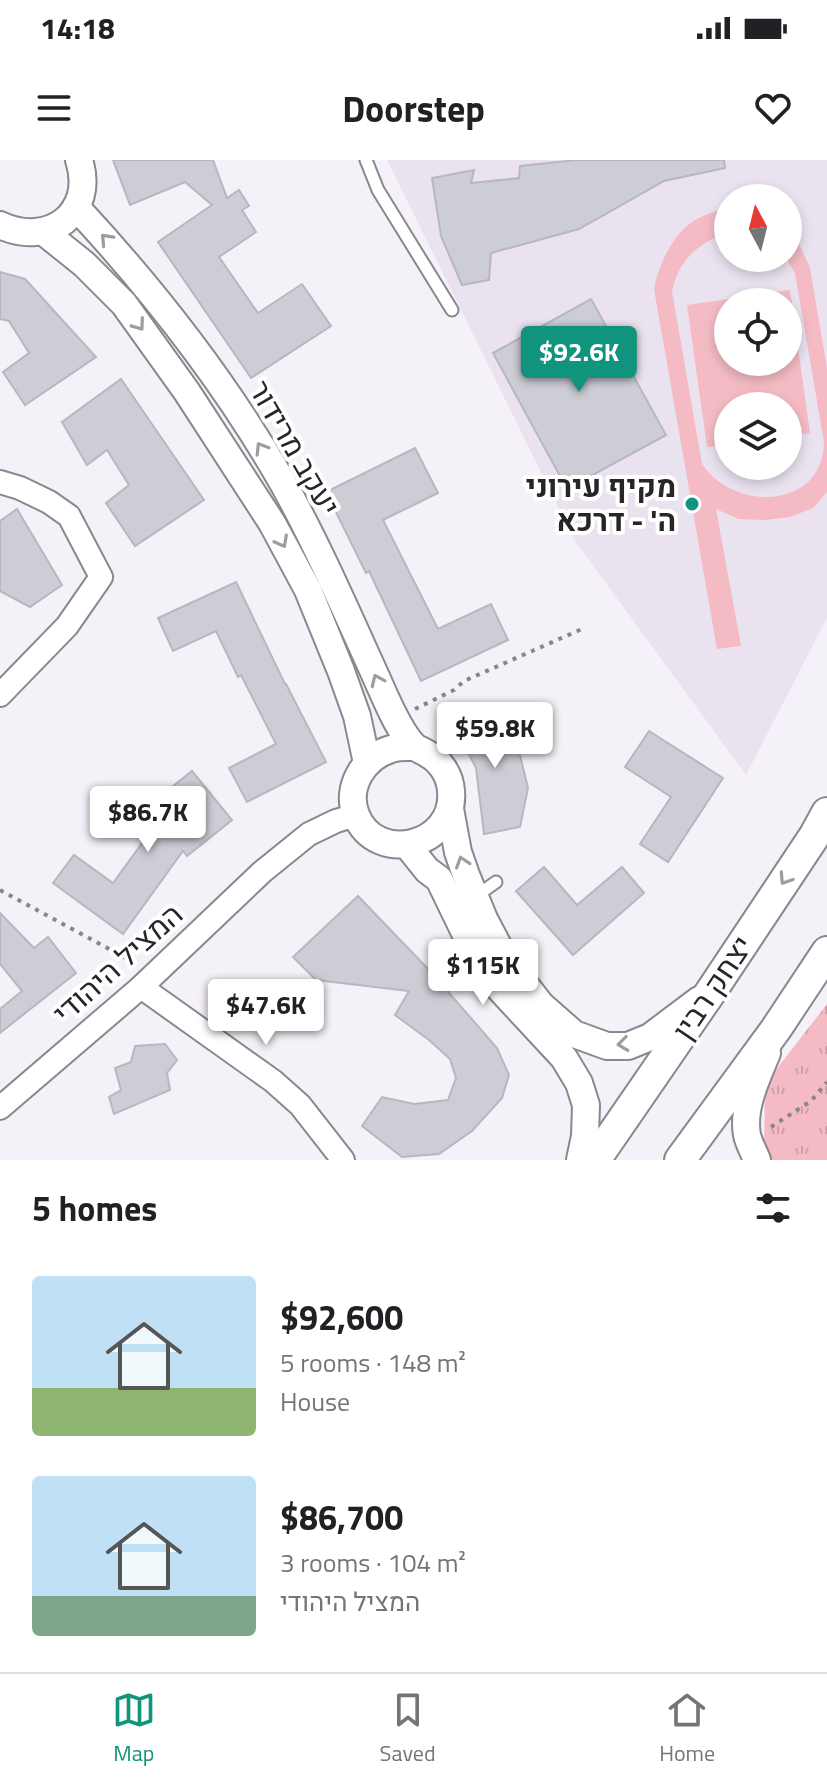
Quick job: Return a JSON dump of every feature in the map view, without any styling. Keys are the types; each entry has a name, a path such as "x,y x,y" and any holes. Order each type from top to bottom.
{"main road":[{"name":"יצחק רבין","path":"595,1160 712,990 827,813"},
{"path":"680,1160 776,1029 827,952"}],"street":[{"path":"0,225 14,232 29,234 57,227 68,218 83,190 79,160"},
{"name":"יעקב מרידור","path":"76,207 127,262 177,326 289,484 396,720 415,747"},
{"name":"יעקב מרידור","path":"44,232 84,264 124,304 187,392 272,523 308,590 341,671 357,716 367,763"},
{"path":"0,482 49,502 69,516 101,577 67,626 0,695"},
{"path":"395,747 415,747 430,754 449,778 452,793 450,809 444,822 421,841 407,845 382,841 363,826 356,815 353,796 356,781 367,763 378,754 395,747"},
{"path":"450,809 458,852 474,897 505,959 541,1005 574,1034 607,1046 628,1046 650,1037 712,990"},
{"name":"המציל היהודי","path":"0,1108 148,980 262,872 309,834 356,815"},
{"path":"407,845 427,870 439,879 469,941 500,989 564,1058 579,1083 586,1105 580,1160"},
{"path":"148,980 300,1105 343,1160"},
{"path":"757,1160 747,1135 747,1113 754,1084 776,1029"}],"lane":[{"path":"366,160 378,190 452,310"},
{"path":"474,897 496,882"}],"path":[{"path":"406,714 454,690 464,681 582,629"},
{"path":"0,890 148,980"},
{"path":"772,1126 811,1101 827,1082"}],"shaded area":[{"name":"מקיף עירוני ה' - דרכא","path":"387,160 827,160 827,618 746,775 575,541"}],"green space":[{"path":"714,212 714,239 685,261 672,291 702,464 714,480 754,496 775,496 793,492 809,481 820,464 824,442 802,314 802,288 798,288 794,272 802,272 802,250 810,268 827,368 827,492 813,508 790,517 738,519 716,509 741,646 717,649 654,289 672,243 685,228"},
{"path":"714,301 714,376 802,376 810,433 802,434 802,392 714,392 714,446 707,447 687,305"},
{"path":"827,1004 827,1160 771,1160 764,1153 765,1084"}],"building":[{"path":"113,160 213,160 227,198 239,190 249,206 242,210 256,232 219,257 258,313 302,284 331,326 251,378 158,242 212,205 185,182 130,205"},
{"path":"577,160 724,160 725,168 664,181 579,229 491,253 489,280 462,285 441,236 432,178 474,170 471,183 519,178 520,166"},
{"path":"0,272 25,279 96,357 25,405 3,372 29,353 9,321 0,319"},
{"path":"591,299 666,435 567,489 493,353"},
{"path":"121,379 204,500 135,546 106,503 129,485 107,450 87,465 62,422"},
{"path":"415,448 438,493 383,520 438,629 491,604 508,640 421,681 369,571 366,573 326,492"},
{"path":"17,509 62,585 30,607 0,591 0,521"},
{"path":"236,582 326,762 247,802 229,768 276,744 216,631 173,651 158,618"},
{"path":"480,704 508,733 519,751 528,788 520,827 484,834 476,768 452,721"},
{"path":"649,731 723,778 668,862 640,844 671,797 625,767"},
{"path":"192,771 232,820 187,856 183,851 123,934 53,883 74,855 113,883 158,821 147,807"},
{"path":"544,867 577,905 622,867 644,893 573,955 516,891"},
{"path":"358,896 430,971 497,1048 509,1075 502,1098 472,1131 439,1154 402,1157 362,1126 382,1097 414,1104 448,1100 456,1078 450,1059 395,1015 409,991 316,980 293,957"},
{"path":"0,913 34,948 48,937 76,973 0,1033 0,1009 22,991 0,964"},
{"path":"165,1044 177,1060 167,1073 170,1090 114,1114 109,1097 121,1090 115,1068 131,1062 135,1046"}],"place":[{"name":"מקיף עירוני ה' - דרכא","path":"692,504"}]}
